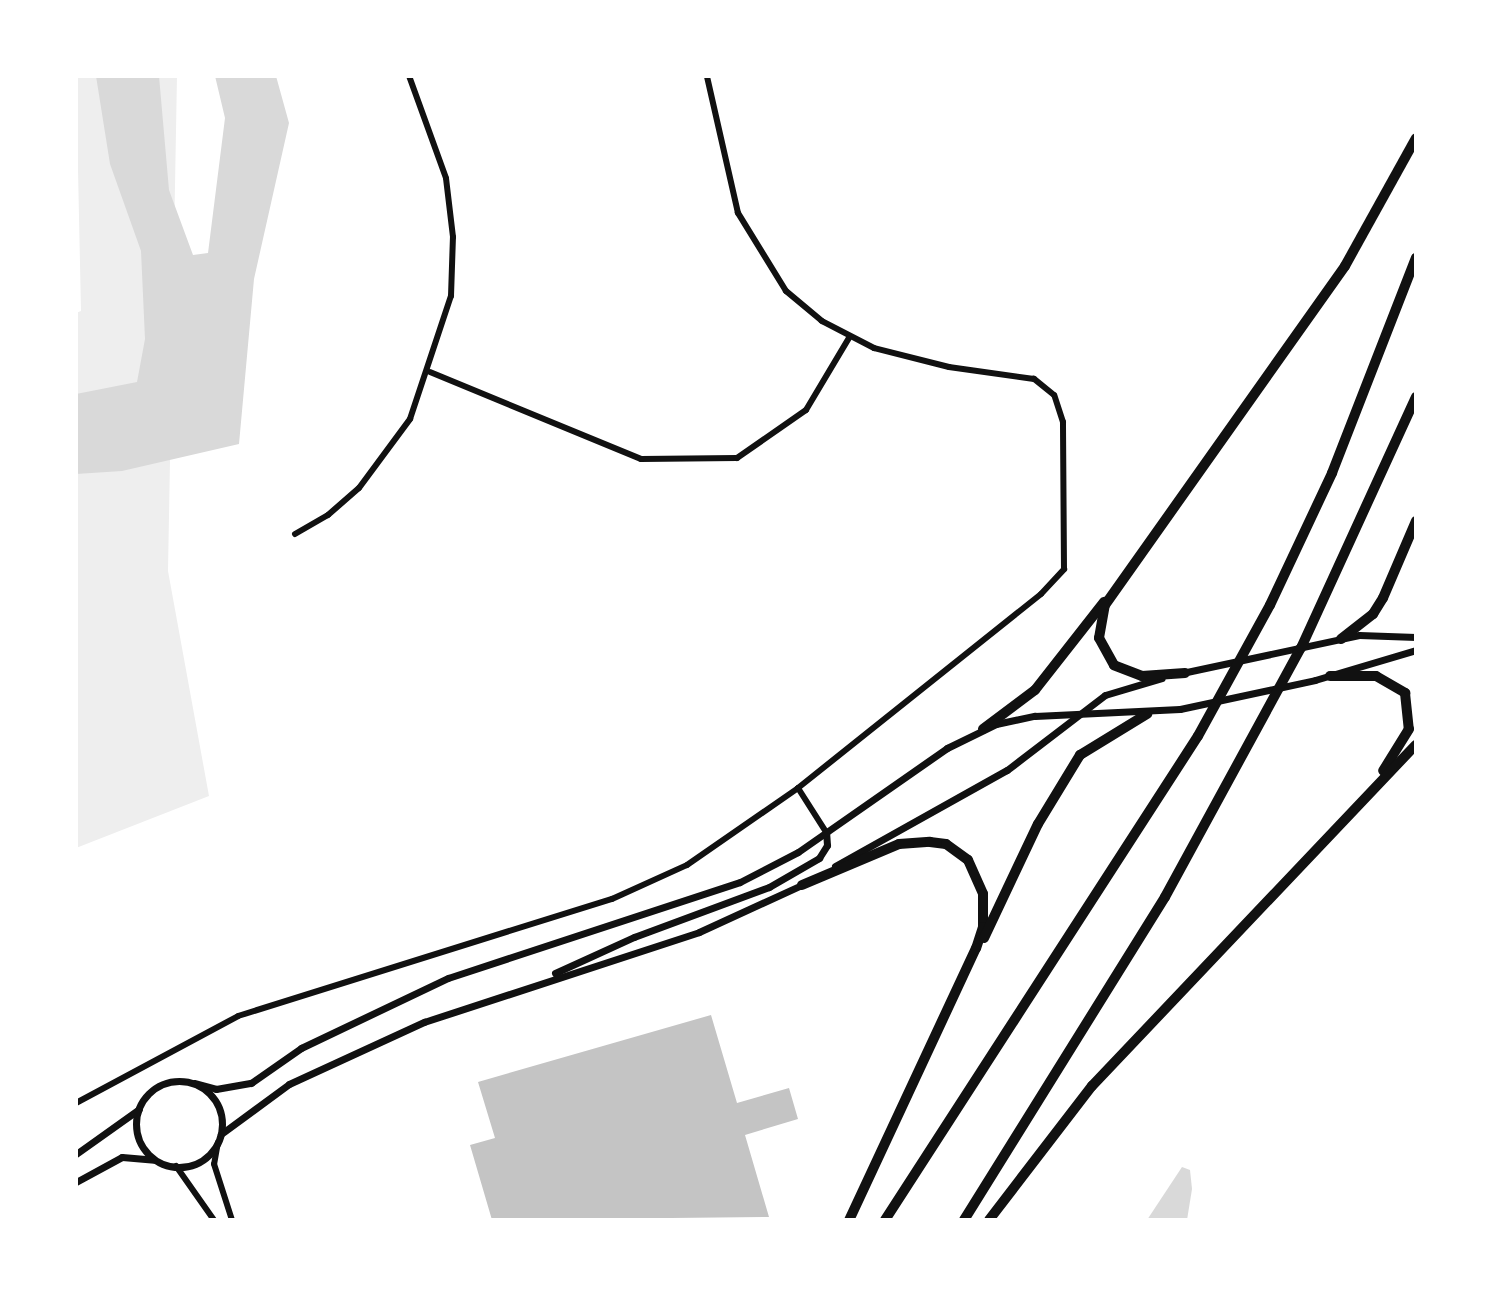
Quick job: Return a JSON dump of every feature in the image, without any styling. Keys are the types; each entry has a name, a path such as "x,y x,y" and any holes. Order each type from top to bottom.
{"highway":[{"path":"983,729 1035,690 1113,591 1345,266 1416,138"},
{"path":"885,1220 1198,736 1270,605 1332,473 1416,258"},
{"path":"964,1220 1165,897 1301,648 1416,397"},
{"path":"1337,639 1373,614 1416,521"},
{"path":"1113,591 1099,638 1105,657 1134,674 1185,673"},
{"path":"1330,676 1376,676 1400,686 1408,700 1404,743 1363,799"},
{"path":"946,1011 1069,770 1095,743 1147,714"},
{"path":"989,1220 1092,1086 1416,745"},
{"path":"802,885 917,841 946,844 968,860 983,894 983,927 849,1220"}],"street":[{"path":"295,534 328,515 384,459 410,419 430,372 451,296 453,237 446,178 409,76"},
{"path":"76,1103 238,1016 655,882 730,839 798,788 1041,594 1064,569 1063,422 1045,385 906,358 849,338 786,291 751,241 728,183 707,76"},
{"path":"430,372 641,459 737,458 806,410 849,338"},
{"path":"76,1182 122,1157 176,1166 201,1161 219,1138 289,1084 435,1017 699,932 802,885 1007,770 1105,695 1185,673 1337,639 1377,633 1416,637"},
{"path":"76,1154 139,1109 155,1088 181,1081 216,1089 251,1083 301,1048 448,978 700,898 772,867 947,748 983,729 1014,719 1147,714 1180,709 1315,680 1416,650"},
{"path":"532,984 634,937 769,887 819,858 827,845 826,832 798,788"},
{"path":"194,1083 220,1109 214,1164 232,1220"},
{"path":"139,1109 142,1145 160,1162"},
{"path":"176,1166 214,1220"}],"shaded area":[{"path":"76,76 177,76 168,571 209,796 76,848 76,313 81,311"},
{"path":"96,76 159,76 169,190 193,255 208,253 225,118 215,76 276,76 289,123 254,279 239,444 122,471 76,474 76,394 137,382 145,339 141,251 110,164"},
{"path":"1182,1167 1190,1170 1192,1189 1187,1220 1147,1220"}],"building":[{"path":"711,1015 737,1103 789,1088 798,1119 745,1135 769,1217 492,1220 470,1145 495,1138 478,1082"}]}
